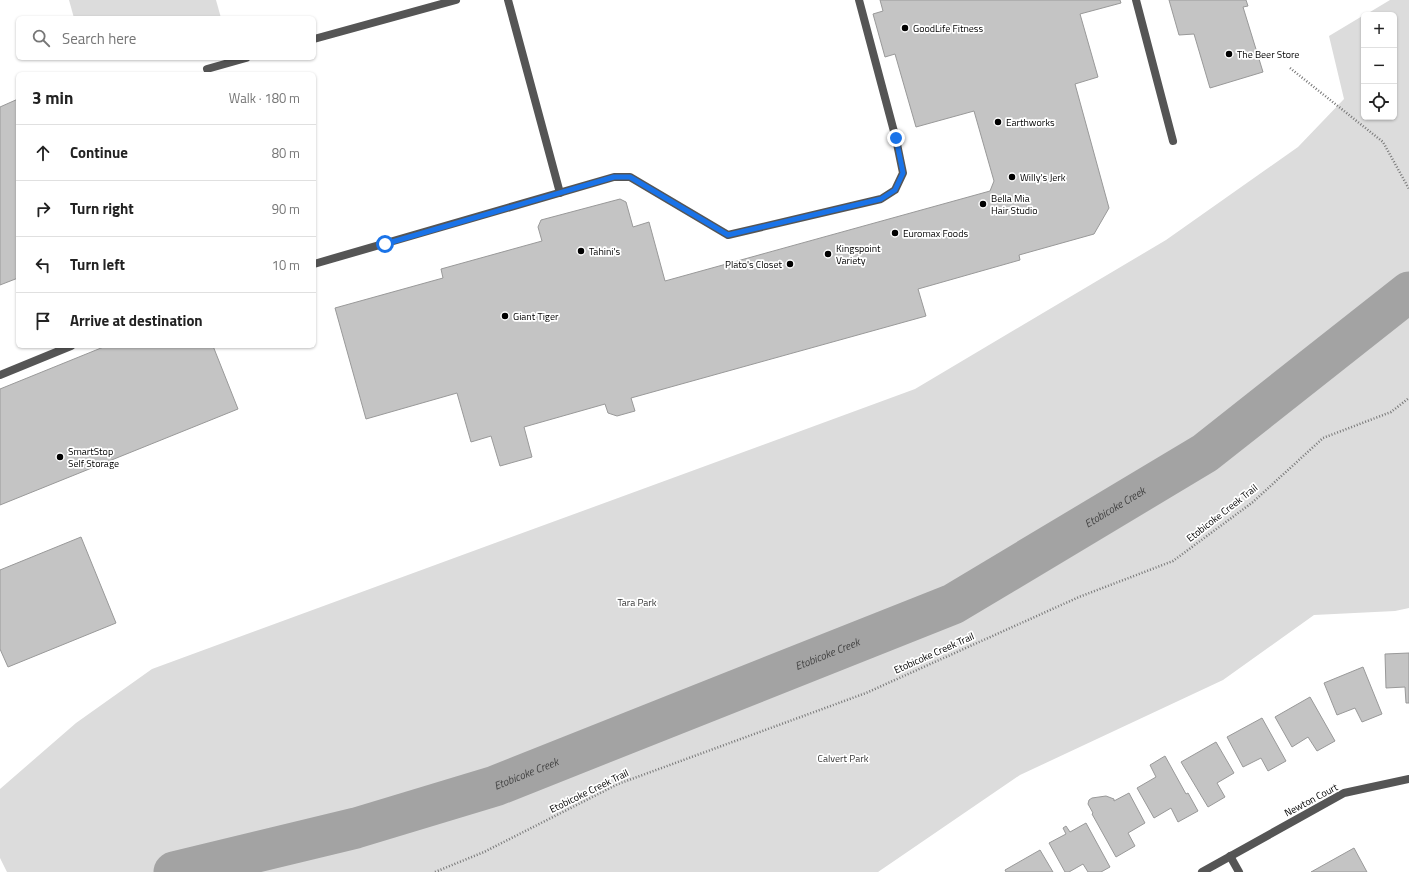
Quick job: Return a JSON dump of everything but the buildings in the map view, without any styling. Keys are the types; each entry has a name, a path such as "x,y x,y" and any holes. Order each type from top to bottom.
{"street":[{"path":"316,38 456,0"},
{"path":"508,0 560,193"},
{"path":"316,263 614,177 630,177 728,235 881,199 895,190 903,173 896,138 859,0"},
{"path":"1136,0 1173,141"},
{"path":"207,69 239,60"},
{"path":"0,375 66,348"},
{"name":"Newton Court","path":"1202,872 1344,793 1409,778"},
{"path":"1230,856 1239,872"}],"path":[{"path":"1290,68 1383,142 1409,189"},
{"name":"Etobicoke Creek Trail","path":"435,872 484,852 618,784 866,693 1079,597 1173,561 1252,502 1323,438 1390,412 1409,398"}],"green space":[{"path":"69,0 216,0 220,16 73,16"},
{"path":"1390,0 1409,0 1409,608 1395,611 1314,615 1223,680 1020,775 878,872 7,872 0,858 0,789 76,723 152,669 915,389 1166,240 1298,147 1344,99 1329,36 1361,17 1361,120 1397,120 1397,12 1370,12"}],"waterway":[{"name":"Etobicoke Creek","path":"174,872 356,828 495,786 953,604 1205,453 1409,292"}],"place":[{"name":"GoodLife Fitness","path":"905,28"},
{"name":"The Beer Store","path":"1229,54"},
{"name":"Earthworks","path":"998,122"},
{"name":"Willy's Jerk","path":"1012,177"},
{"name":"Bella Mia Hair Studio","path":"983,204"},
{"name":"Euromax Foods","path":"895,233"},
{"name":"Tahini's","path":"581,251"},
{"name":"Kingspoint Variety","path":"828,254"},
{"name":"Plato's Closet","path":"790,264"},
{"name":"Giant Tiger","path":"505,316"},
{"name":"SmartStop Self Storage","path":"60,457"}],"route":[{"path":"385,244 614,177 630,177 728,235 881,199 895,190 903,173 896,138"}],"park label":[{"name":"Tara Park","path":"637,602"},
{"name":"Calvert Park","path":"843,758"}]}
